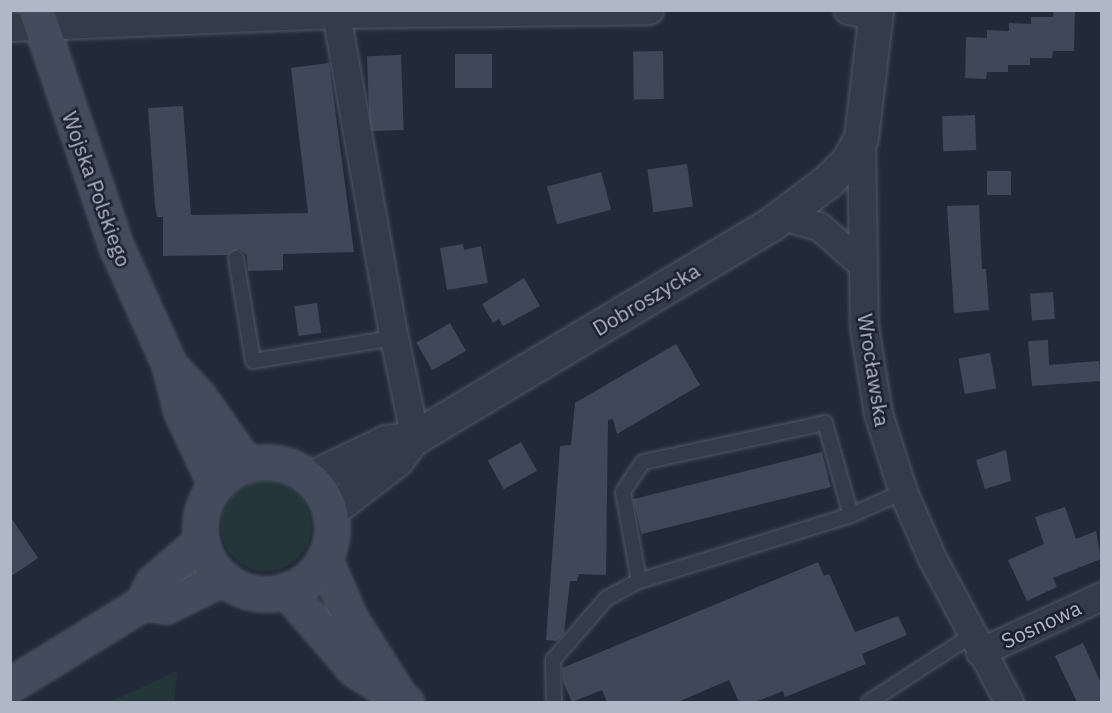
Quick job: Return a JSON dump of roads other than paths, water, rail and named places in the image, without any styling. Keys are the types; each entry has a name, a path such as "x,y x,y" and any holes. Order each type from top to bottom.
{"main road":[{"name":"Wojska Polskiego","path":"29,21 116,246 169,364 182,411 215,484"},
{"name":"Wojska Polskiego","path":"169,364 199,397 247,465"},
{"path":"247,465 283,466 311,478 330,511 332,530 324,558 311,575 286,590 260,593 223,578 208,561 200,542 204,503 215,484 247,465"},
{"path":"10,685 143,603 153,582 200,542"},
{"path":"324,558 350,618 402,699"},
{"path":"143,603 166,606 223,578"},
{"path":"286,590 354,669 402,699"}],"street":[{"path":"29,21 649,10"},
{"name":"Wrocławska","path":"867,12 861,138 862,264 864,326 878,413 903,492 976,643 1009,702"},
{"path":"336,14 394,338 416,436"},
{"name":"Dobroszycka","path":"330,511 396,460 416,436 783,216 828,181 848,161 861,138"},
{"path":"783,216 819,226 862,264"},
{"name":"Dobroszycka","path":"311,478 386,442 416,436"},
{"name":"Sosnowa","path":"976,643 1101,596"}],"lane":[{"path":"236,258 253,361 394,338"},
{"path":"639,581 623,492 643,462 825,423 851,515"},
{"path":"554,702 553,660 607,597 639,581 851,515 903,492"},
{"path":"869,702 976,643"}]}
